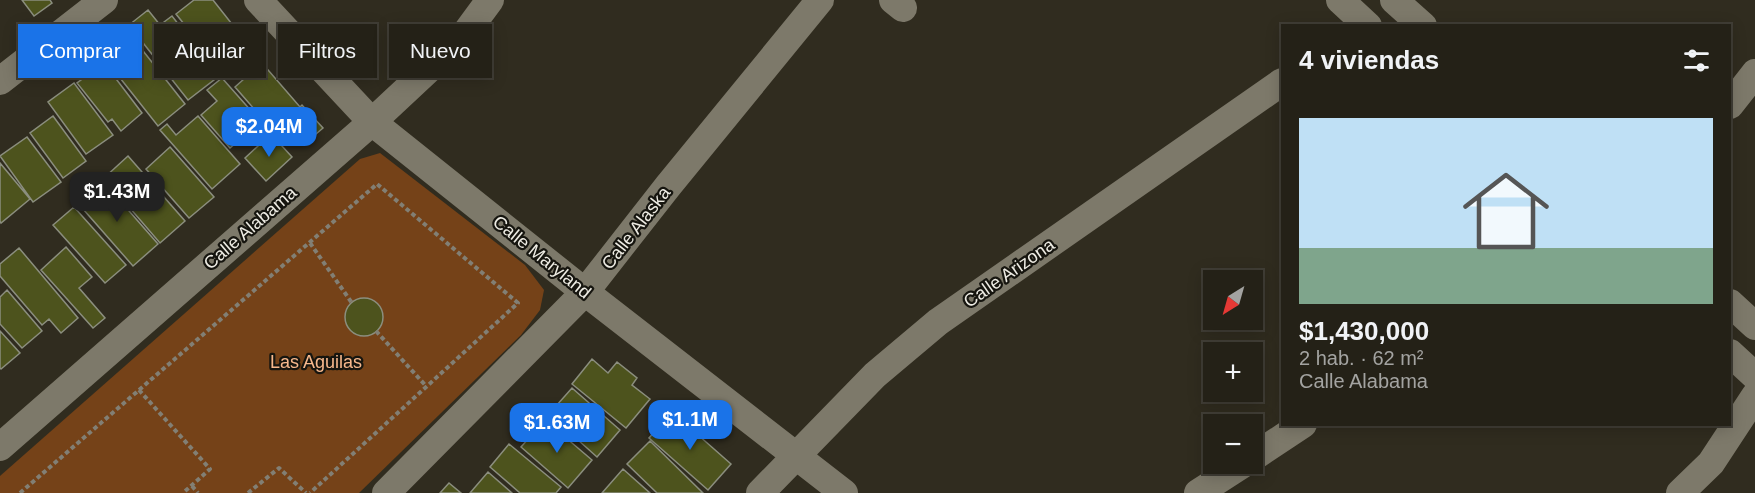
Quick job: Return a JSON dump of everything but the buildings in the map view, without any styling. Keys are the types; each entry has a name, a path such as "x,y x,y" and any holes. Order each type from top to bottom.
{"street":[{"path":"0,81 104,0"},
{"name":"Calle Maryland","path":"258,0 372,122 585,292 844,493"},
{"name":"Calle Alabama","path":"0,447 372,122 462,38 490,0"},
{"name":"Calle Alaska","path":"386,493 585,292 820,0"},
{"path":"1394,0 1421,24"},
{"path":"1731,104 1755,73"},
{"name":"Calle Arizona","path":"760,493 874,375 938,322 1281,83"},
{"path":"1731,304 1755,326"},
{"path":"1731,354 1755,376"},
{"path":"1680,493 1711,463 1755,396"},
{"path":"1263,451 1300,426"},
{"path":"1198,493 1227,474"}],"path":[{"path":"20,493 377,184 518,303 308,493 279,468 248,493"},
{"path":"310,243 352,303"},
{"path":"376,331 426,386"},
{"path":"139,390 210,470 183,493"},
{"path":"192,486 198,493"}],"green space":[{"name":"Las Aguilas","path":"380,153 525,265 544,290 540,310 521,335 359,493 0,493 0,476 360,159"}]}
